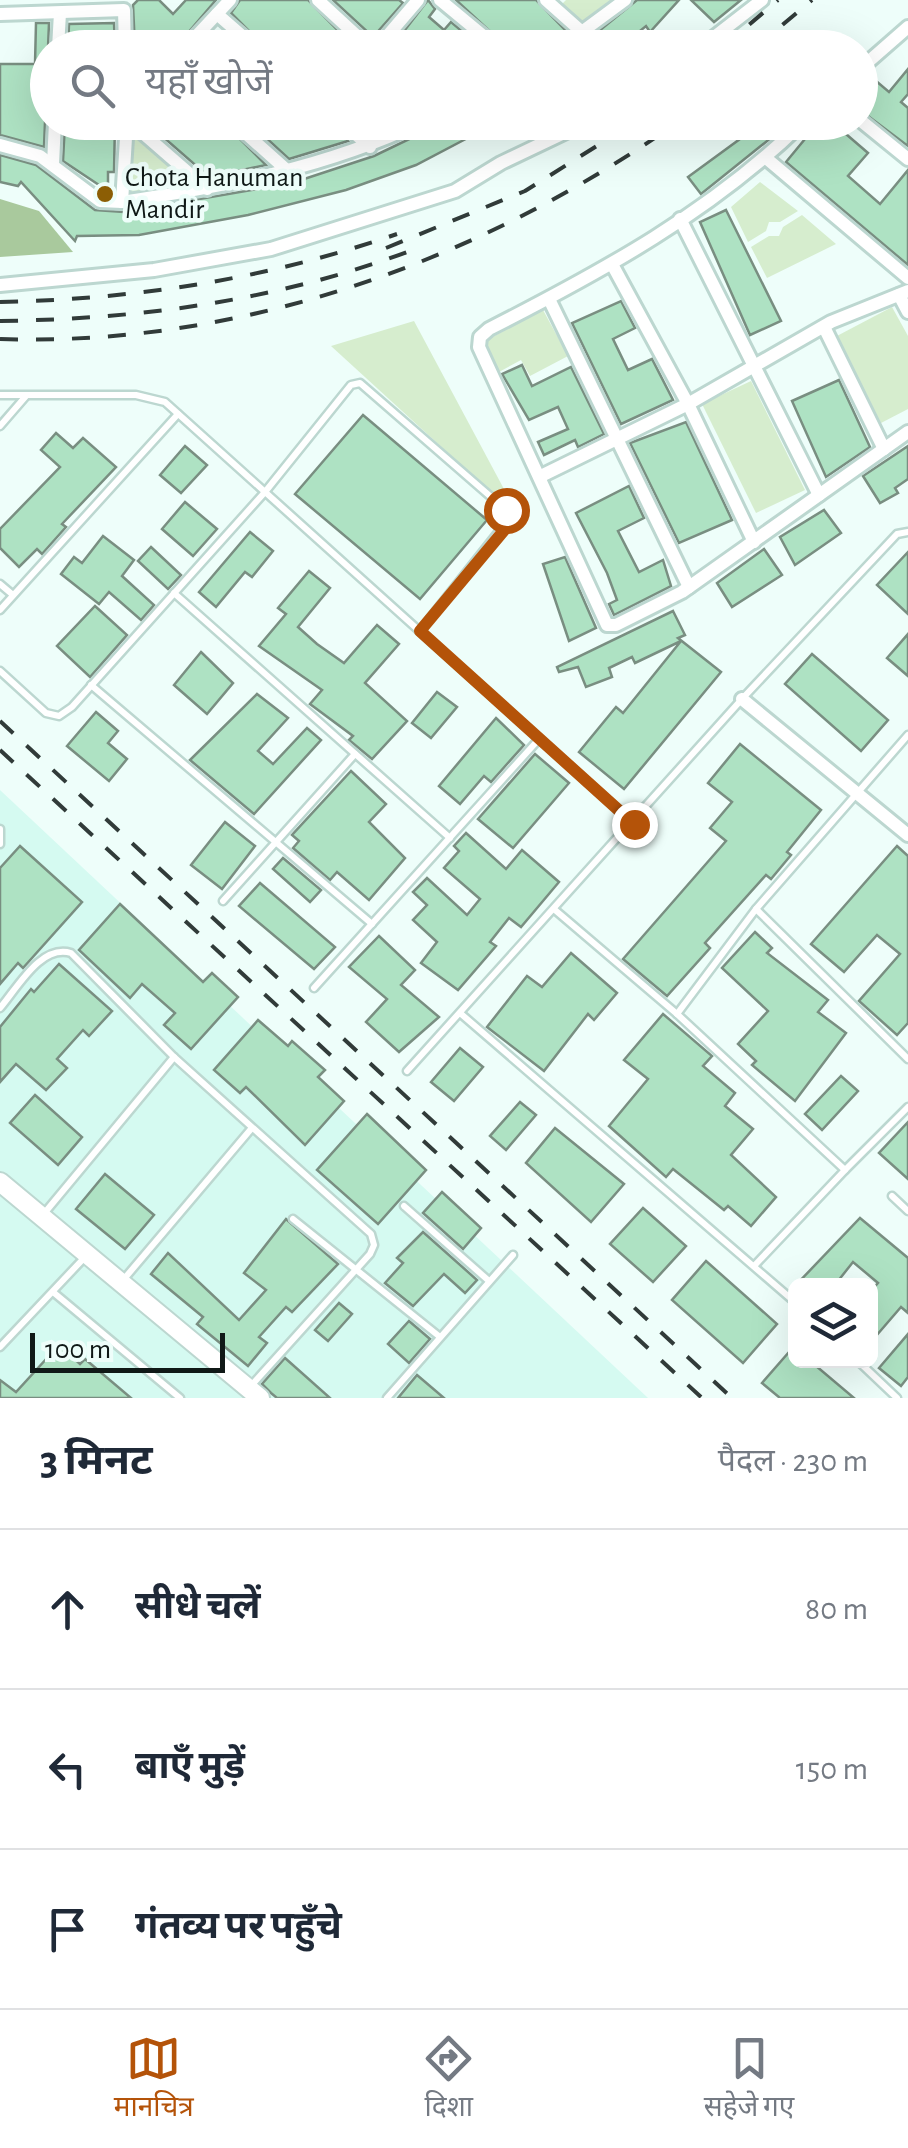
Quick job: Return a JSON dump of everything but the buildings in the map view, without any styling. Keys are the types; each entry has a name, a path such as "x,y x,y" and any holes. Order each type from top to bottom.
{"street":[{"path":"201,30 230,0"},
{"path":"390,30 418,0"},
{"path":"440,0 476,30"},
{"path":"546,0 580,30"},
{"path":"585,30 626,0"},
{"path":"723,30 762,0"},
{"path":"322,1 354,30"},
{"path":"0,14 34,6 60,13 128,5 126,30"},
{"path":"59,30 60,13"},
{"path":"217,14 235,30"},
{"path":"878,56 905,36"},
{"path":"878,135 908,159"},
{"path":"53,164 54,140"},
{"path":"122,202 127,140"},
{"path":"149,140 208,189"},
{"path":"254,140 290,173"},
{"path":"362,140 370,147"},
{"path":"0,145 53,164 83,193 100,202 122,202 290,173 385,140"},
{"path":"0,285 154,270 271,250 455,191 549,140"},
{"path":"784,140 766,158 613,266 490,329 480,337 479,347 607,625 616,625 689,587 908,432"},
{"path":"766,158 908,278"},
{"path":"680,219 819,495"},
{"path":"613,266 688,404 754,542"},
{"path":"541,476 688,404 824,326 904,293 908,312"},
{"path":"548,299 689,587"},
{"path":"824,326 884,449"},
{"path":"742,699 908,836"},
{"path":"0,1182 254,1393"}],"lane":[{"path":"0,672 46,713 60,716 265,492 352,385 360,384 506,510 506,528 420,631"},
{"path":"0,395 152,396 178,414 634,824"},
{"path":"0,426 26,395"},
{"path":"0,610 178,414"},
{"path":"407,1071 634,824 742,699 897,534 908,532"},
{"path":"0,584 13,596"},
{"path":"174,593 450,838"},
{"path":"91,686 372,924"},
{"path":"677,1014 756,910 908,735"},
{"path":"314,988 539,738"},
{"path":"223,902 355,754"},
{"path":"0,829 0,844"},
{"path":"555,910 677,1014 845,1170"},
{"path":"756,910 908,1060"},
{"path":"0,1008 46,955 59,949 71,953 174,1057 372,1234 370,1254 254,1393"},
{"path":"460,1013 788,1296"},
{"path":"41,1217 174,1057"},
{"path":"755,1265 908,1107"},
{"path":"120,1284 251,1128"},
{"path":"892,1196 908,1211"},
{"path":"404,1206 489,1282"},
{"path":"293,1219 440,1338"},
{"path":"0,1347 86,1256"},
{"path":"387,1398 512,1256"},
{"path":"53,1292 180,1398"},
{"path":"865,1368 897,1398"}],"shaded area":[{"path":"566,0 617,0 582,26 560,6"},
{"path":"131,140 143,140 195,185 131,192"},
{"path":"760,182 798,211 780,222 769,222 766,231 748,242 731,207"},
{"path":"802,215 836,244 767,278 751,247 769,236 779,236 783,227"},
{"path":"892,307 908,336 908,409 881,423 835,337"},
{"path":"543,310 568,356 530,376 521,360 499,372 483,342"},
{"path":"414,321 520,519 331,346"},
{"path":"751,381 805,490 756,513 702,404"},
{"path":"0,790 648,1398 0,1398"}],"green space":[{"path":"0,199 39,211 73,252 0,257"}],"railway":[{"path":"743,30 778,0"},
{"path":"776,30 812,0"},
{"path":"386,248 525,191 606,140"},
{"path":"0,339 91,338 181,328 269,310 356,285 441,253 523,215 650,140"},
{"path":"0,302 102,296 202,284 300,263 397,234"},
{"path":"0,321 104,316 206,304 307,283 407,252"},
{"path":"0,721 732,1398"},
{"path":"0,750 702,1398"}],"place":[{"name":"Chota Hanuman Mandir","path":"105,194"}],"route":[{"path":"506,510 506,528 420,631 634,824"}]}
